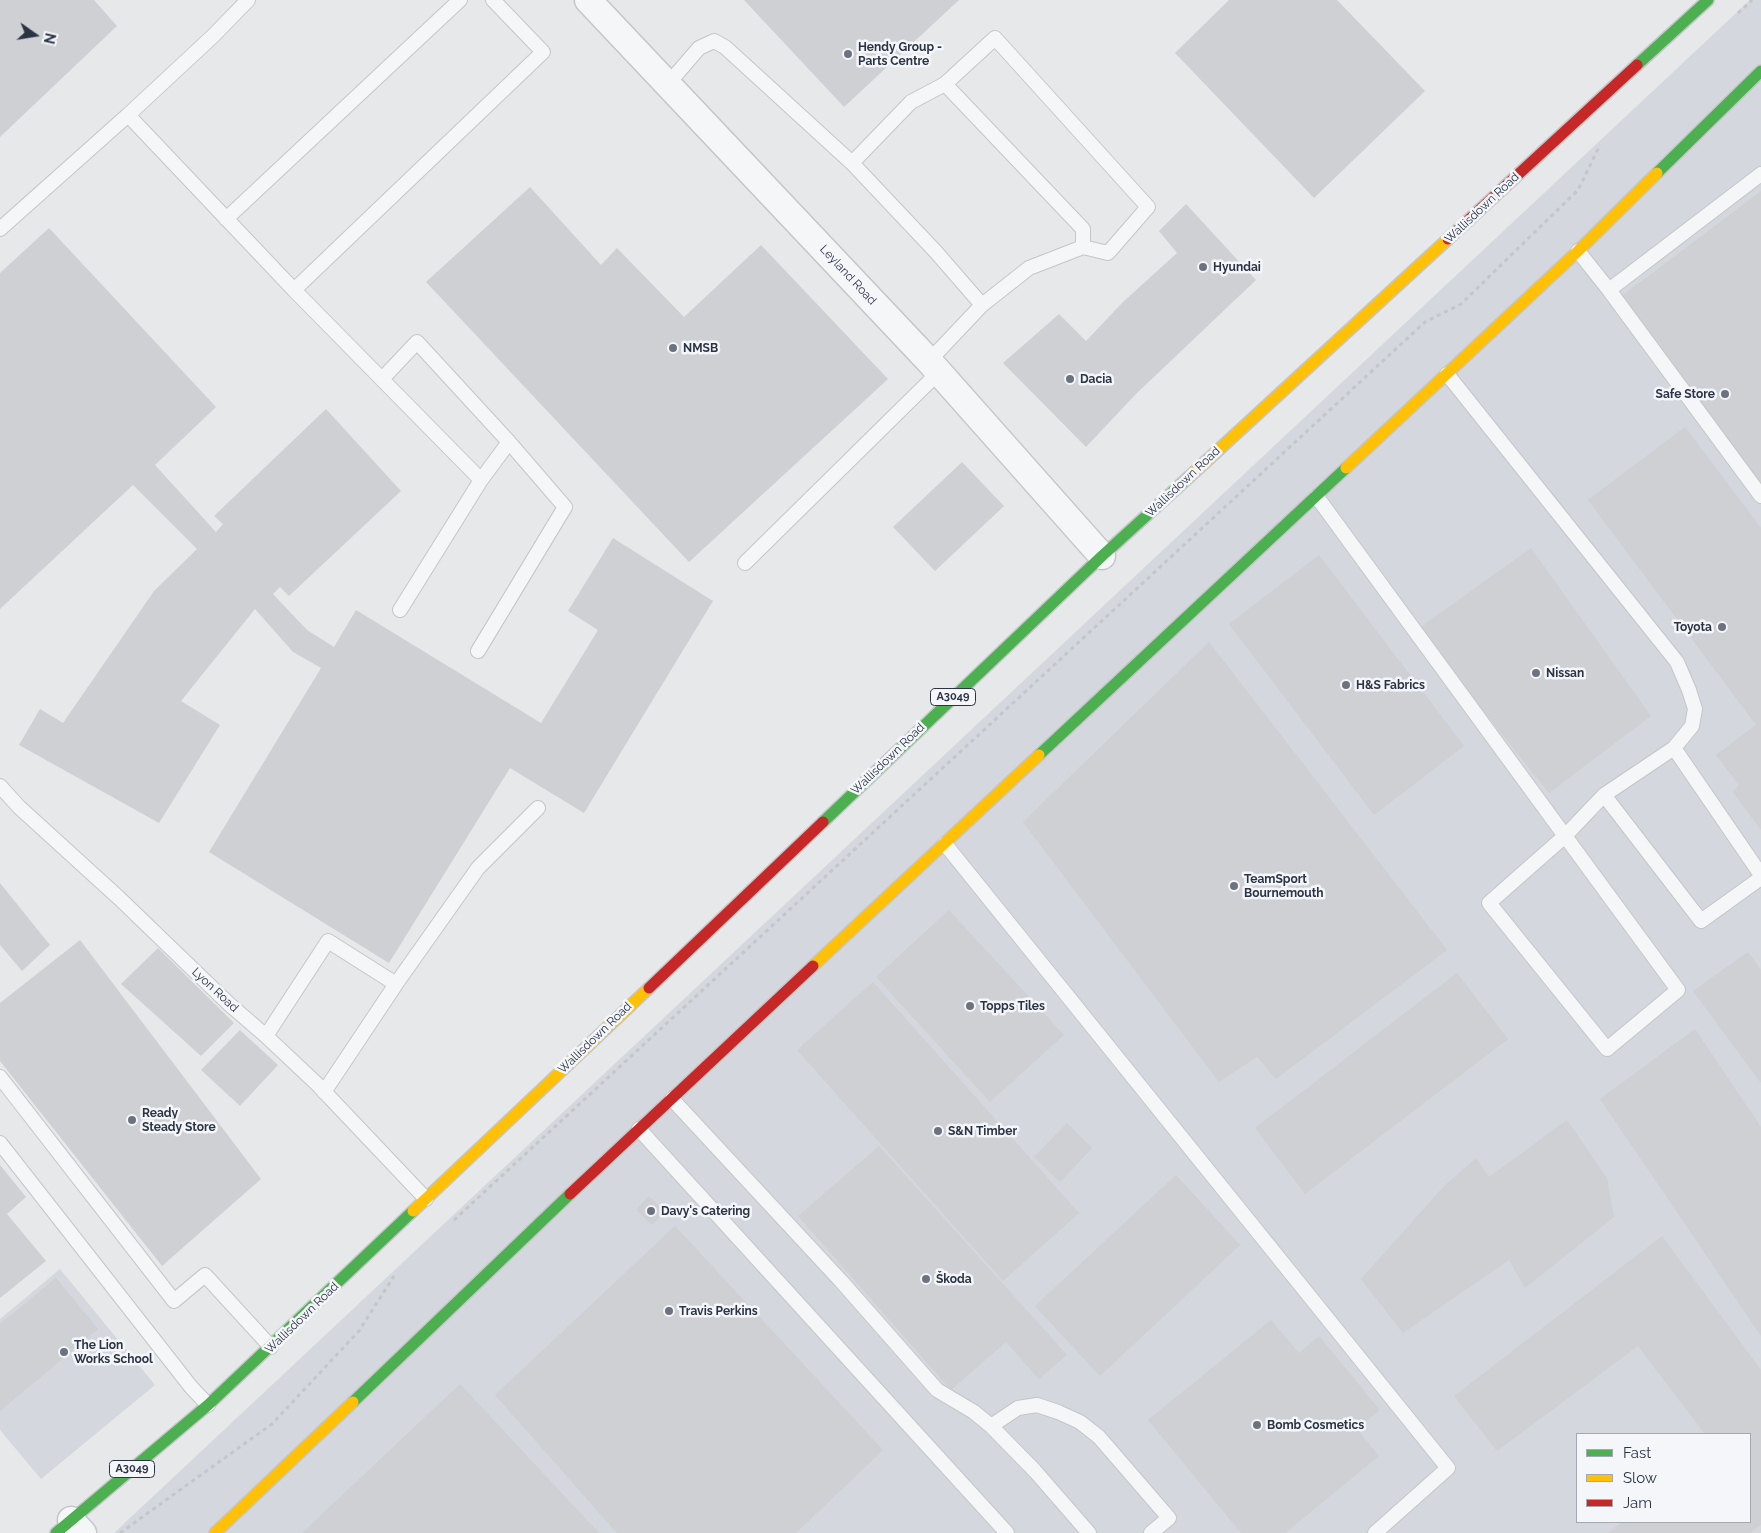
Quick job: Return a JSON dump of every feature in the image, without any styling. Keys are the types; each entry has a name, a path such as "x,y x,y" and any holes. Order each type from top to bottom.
{"main road":[{"name":"Wallisdown Road","path":"70,1529 271,1347 1102,556 1708,0"},
{"path":"215,1533 672,1098 1578,251 1761,71"}],"street":[{"name":"Leyland Road","path":"588,0 934,367 1102,556"}],"lane":[{"path":"0,229 214,36 248,0"},
{"path":"226,219 460,0"},
{"path":"294,290 543,52 494,0"},
{"path":"745,563 934,367 982,305 1029,268 1083,247 1108,253 1148,208 995,38 945,84 911,102 852,163"},
{"path":"668,84 699,48 714,41 725,47 852,163 936,252 982,305"},
{"path":"945,84 1083,229 1083,247"},
{"path":"128,115 294,290 481,480"},
{"path":"1609,290 1761,174"},
{"path":"1578,251 1761,496"},
{"path":"382,379 417,342 509,442 565,507 478,651"},
{"path":"1317,497 1565,836 1678,990 1607,1049 1488,903 1565,836 1604,795 1674,748 1692,726 1695,709 1677,662 1447,374"},
{"path":"400,610 481,480 509,442"},
{"path":"1604,795 1700,921 1761,876 1674,748"},
{"name":"Lyon Road","path":"0,786 19,807 119,898 324,1092 426,1198"},
{"path":"324,1092 396,984 478,868 538,808"},
{"path":"945,844 1448,1468 1375,1533"},
{"path":"266,1036 328,941 396,984"},
{"path":"0,1077 174,1301 205,1275 271,1347"},
{"path":"672,1098 841,1281 937,1390 974,1412 991,1426 1035,1471 1089,1533"},
{"path":"639,1130 1007,1533"},
{"path":"0,1143 191,1387 208,1405"},
{"path":"991,1426 1018,1408 1037,1405 1080,1422 1099,1437 1168,1518 1151,1533"}],"path":[{"path":"1738,14 1752,0"},
{"path":"454,1220 1425,322 1461,304 1578,190 1601,142"},
{"path":"120,1533 272,1424 359,1331 395,1275"}],"shaded area":[{"path":"1750,0 1761,0 1761,1533 114,1533"},
{"name":"The Lion Works School","path":"60,1269 155,1385 41,1479 0,1430 0,1319"}],"building":[{"path":"0,0 94,0 117,26 0,137"},
{"name":"Hendy Group - Parts Centre","path":"744,0 959,0 844,107"},
{"path":"1229,0 1337,0 1425,91 1314,198 1175,53"},
{"name":"NMSB","path":"530,187 601,265 617,248 684,317 761,245 888,379 689,562 426,282"},
{"name":"Safe Store","path":"1761,191 1761,489 1618,299"},
{"path":"1186,204 1256,280 1136,394 1086,447 1003,363 1059,314 1086,341 1123,302 1177,253 1159,231"},
{"path":"49,228 216,407 155,465 216,532 223,524 214,516 326,409 401,491 289,596 280,587 273,594 307,630 334,647 356,610 541,723 598,630 568,611 613,538 713,601 584,813 510,768 389,963 209,852 321,668 293,652 255,609 181,701 220,725 159,823 19,745 40,709 63,723 154,591 197,549 133,485 0,609 0,273"},
{"name":"Toyota","path":"1685,427 1761,528 1761,830 1733,792 1739,785 1716,755 1756,725 1588,500"},
{"path":"962,462 1004,506 935,571 893,527"},
{"name":"Nissan","path":"1531,548 1651,716 1549,793 1418,629"},
{"name":"H&S Fabrics","path":"1319,555 1464,746 1374,815 1229,624"},
{"name":"TeamSport Bournemouth","path":"1209,642 1447,950 1276,1079 1257,1057 1219,1082 1023,822"},
{"path":"0,883 50,945 22,971 0,945"},
{"name":"Topps Tiles","path":"949,910 1064,1035 990,1102 876,977"},
{"name":"Ready Steady Store","path":"80,940 261,1179 162,1266 0,1061 0,1003"},
{"path":"158,948 234,1023 201,1056 121,984"},
{"path":"1748,952 1761,970 1761,1083 1693,991"},
{"path":"1457,973 1508,1039 1305,1194 1255,1128"},
{"name":"S&N Timber","path":"873,982 1079,1213 1003,1281 797,1050"},
{"path":"1695,1029 1761,1127 1761,1336 1600,1099"},
{"path":"240,1030 278,1065 240,1106 201,1070"},
{"path":"1567,1120 1607,1178 1614,1217 1525,1288 1509,1260 1403,1333 1361,1279 1445,1185 1476,1158 1489,1177"},
{"path":"1067,1123 1092,1148 1060,1182 1034,1157"},
{"name":"Škoda","path":"879,1146 1067,1355 1039,1379 1006,1342 951,1390 798,1216"},
{"path":"0,1165 26,1197 7,1214 46,1261 0,1298"},
{"path":"1176,1175 1240,1245 1100,1376 1035,1306"},
{"name":"Davy's Catering","path":"649,1196 665,1212 652,1225 636,1210"},
{"name":"Travis Perkins","path":"675,1226 883,1450 796,1533 617,1533 495,1395"},
{"path":"1662,1236 1761,1370 1761,1525 1750,1533 1608,1533 1621,1523 1751,1523 1751,1433 1704,1433 1638,1346 1497,1451 1454,1396"},
{"path":"56,1278 98,1329 0,1411 0,1324"},
{"name":"Bomb Cosmetics","path":"1271,1320 1299,1353 1319,1336 1380,1410 1357,1429 1379,1456 1285,1533 1241,1533 1148,1420"},
{"path":"460,1384 599,1533 302,1533"}],"traffic: fast":[{"path":"1637,65 1708,0"},
{"path":"1657,173 1761,71"},
{"path":"1039,755 1346,468"},
{"path":"823,822 1102,556 1189,477"},
{"path":"353,1402 570,1194"},
{"path":"56,1533 208,1405 413,1211"}],"traffic: slow":[{"path":"1346,468 1578,251 1657,173"},
{"path":"1189,477 1448,239"},
{"path":"813,966 1039,755"},
{"path":"413,1211 649,988"},
{"path":"215,1533 353,1402"}],"traffic: jam":[{"path":"1448,239 1637,65"},
{"path":"649,988 823,822"},
{"path":"570,1194 813,966"}],"place":[{"name":"Hendy Group - Parts Centre","path":"848,54"},
{"name":"Hyundai","path":"1203,267"},
{"name":"NMSB","path":"673,348"},
{"name":"Dacia","path":"1070,379"},
{"name":"Safe Store","path":"1725,394"},
{"name":"Toyota","path":"1722,627"},
{"name":"Nissan","path":"1536,673"},
{"name":"H&S Fabrics","path":"1346,685"},
{"name":"TeamSport Bournemouth","path":"1234,886"},
{"name":"Topps Tiles","path":"970,1006"},
{"name":"Ready Steady Store","path":"132,1120"},
{"name":"S&N Timber","path":"938,1131"},
{"name":"Davy's Catering","path":"651,1211"},
{"name":"Škoda","path":"926,1279"},
{"name":"Travis Perkins","path":"669,1311"},
{"name":"The Lion Works School","path":"64,1352"},
{"name":"Bomb Cosmetics","path":"1257,1425"}]}
